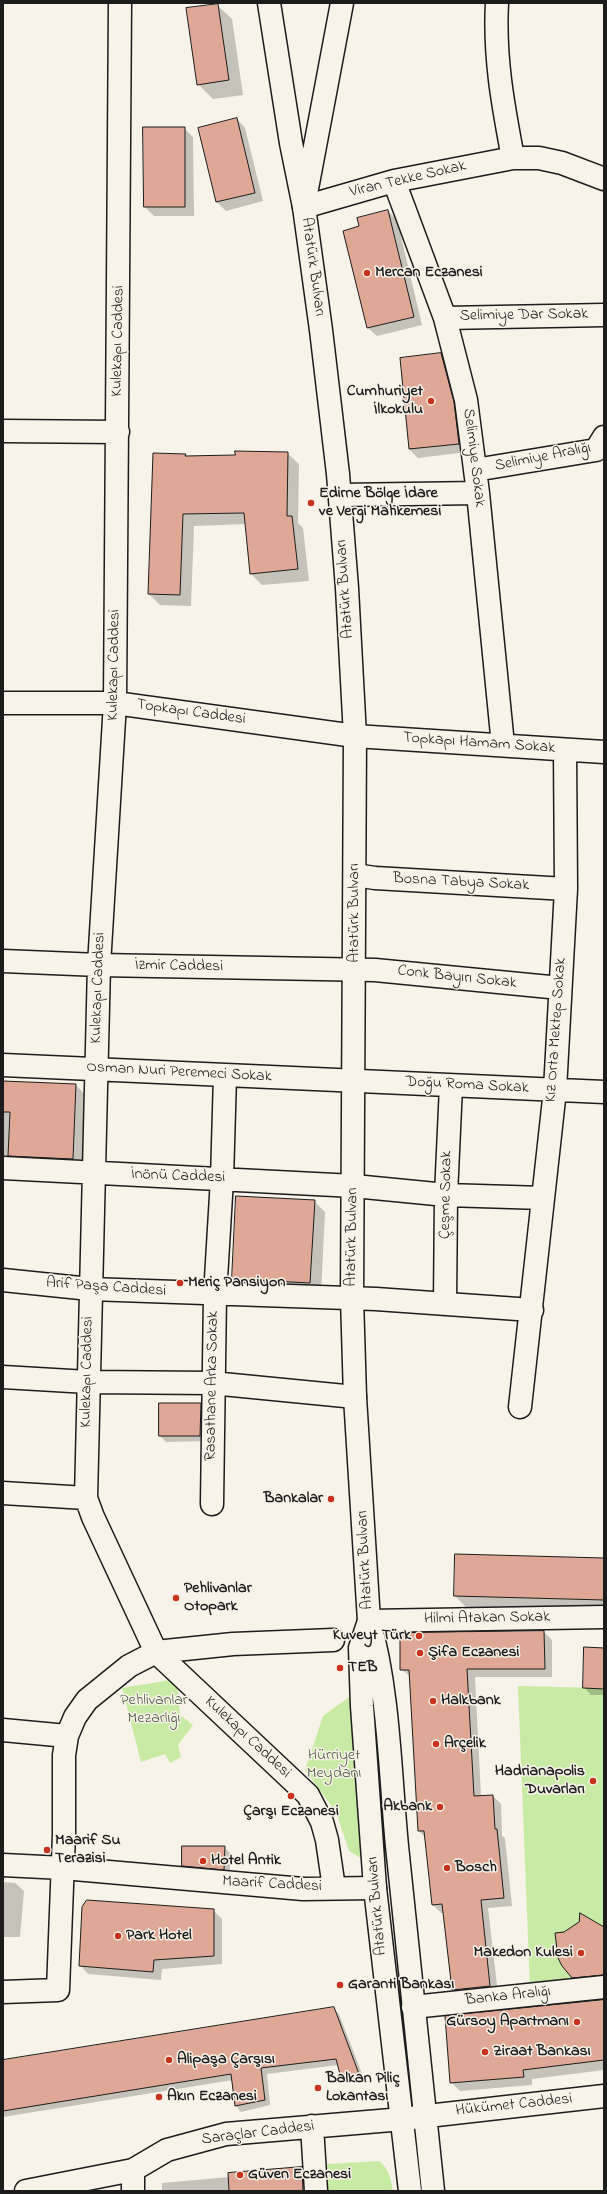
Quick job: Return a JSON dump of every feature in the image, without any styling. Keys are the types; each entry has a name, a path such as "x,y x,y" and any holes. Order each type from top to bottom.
{"street":[{"name":"Kulekapı Caddesi","path":"120,3 115,703 99,965 86,1498 93,1517 156,1652 308,1795 322,1822 328,1840 334,1888"},
{"name":"Atatürk Bulvarı","path":"269,3 291,143 304,207 326,368 340,496 355,736 356,875 352,1298 355,1397 363,1498 369,1621 377,1647 383,1694 400,1885 433,2191"},
{"name":"Atatürk Bulvarı","path":"304,207 342,3"},
{"path":"497,3 495,36 498,67 513,158"},
{"name":"Viran Tekke Sokak","path":"304,207 394,181 513,158 539,158 562,163 604,179"},
{"name":"Selimiye Sokak","path":"394,181 445,318 466,400 478,493 503,745"},
{"name":"Selimiye Dar Sokak","path":"445,318 604,315"},
{"path":"3,431 118,432"},
{"name":"Selimiye Aralığı","path":"475,470 596,450 604,437"},
{"path":"340,496 478,493"},
{"name":"Topkapı Caddesi","path":"3,703 115,703 355,736"},
{"name":"Topkapı Hamam Sokak","path":"355,736 604,752"},
{"name":"Kız Orta Mektep Sokak","path":"520,1407 532,1310 555,1090 566,889 565,750"},
{"name":"Bosna Tabya Sokak","path":"356,875 375,878 566,889"},
{"name":"İzmir Caddesi","path":"3,961 99,965 355,969"},
{"name":"Conk Bayırı Sokak","path":"355,969 560,988"},
{"name":"Osman Nuri Peremeci Sokak","path":"3,1064 96,1070 354,1081"},
{"name":"Rasathane Arka Sokak","path":"212,1504 212,1382 215,1295 222,1179 225,1076"},
{"name":"Doğu Roma Sokak","path":"354,1081 604,1092"},
{"name":"Çeşme Sokak","path":"445,1304 446,1195 451,1086"},
{"name":"İnönü Caddesi","path":"3,1168 93,1174 354,1186 446,1195 543,1198"},
{"name":"Arif Paşa Caddesi","path":"3,1280 90,1289 215,1295 352,1298 532,1310"},
{"path":"3,1377 88,1382 212,1382 355,1397"},
{"path":"3,1493 86,1498"},
{"name":"Hilmi Atakan Sokak","path":"369,1621 604,1617"},
{"name":"Atatürk Bulvarı","path":"369,1621 360,1648 362,1706 375,1888 403,2119 410,2191"},
{"path":"3,1992 58,1990 64,1755 67,1736 75,1717 87,1700 129,1666 156,1652 233,1644 333,1640"},
{"path":"3,1730 67,1736"},
{"name":"Maarif Caddesi","path":"3,1865 62,1868 303,1889 375,1888 400,1885"},
{"name":"Banka Aralığı","path":"413,2007 604,1987"},
{"name":"Hükümet Caddesi","path":"403,2119 604,2096"},
{"name":"Saraçlar Caddesi","path":"26,2191 133,2181 167,2150 200,2140 238,2133 403,2119"},
{"path":"312,2126 316,2191"}],"green space":[{"name":"Pehlivanlar Mezarlığı","path":"177,1679 180,1715 193,1725 178,1745 181,1757 170,1763 165,1754 141,1762 122,1688"},
{"path":"518,1686 604,1688 604,1981 530,1988"},
{"name":"Hürriyet Meydanı","path":"352,1695 371,1864 349,1851 336,1812 305,1770 323,1716"},
{"path":"379,2161 387,2171 393,2191 328,2191 327,2164"}],"building":[{"path":"218,4 229,80 197,85 186,8"},
{"path":"237,118 255,193 216,202 198,128"},
{"path":"143,127 185,127 185,207 144,207"},
{"path":"388,210 414,317 367,328 343,231 359,226 357,218"},
{"name":"Cumhuriyet İlkokulu","path":"441,353 454,402 459,444 409,449 400,358"},
{"path":"235,451 288,452 287,516 292,516 298,569 250,574 244,513 183,514 180,595 148,594 153,453 186,454 185,456 235,455"},
{"path":"3,1081 76,1084 73,1159 8,1156 10,1112 3,1112"},
{"path":"236,1196 315,1200 310,1283 232,1279"},
{"path":"159,1403 201,1403 200,1436 159,1436"},
{"path":"455,1554 604,1558 604,1600 454,1596"},
{"path":"544,1631 545,1669 467,1669 474,1796 493,1795 495,1829 497,1829 504,1898 481,1900 490,1986 452,1990 442,1904 432,1905 424,1831 418,1831 409,1670 400,1670 400,1633"},
{"path":"584,1647 604,1648 604,1689 583,1688"},
{"name":"Hotel Antik","path":"182,1846 225,1846 224,1870 182,1866"},
{"name":"Park Hotel","path":"87,1900 214,1909 214,1956 154,1960 153,1972 79,1966 82,1907"},
{"name":"Makedon Kulesi","path":"580,1913 604,1927 604,1975 572,1978 562,1966 558,1958 555,1933 564,1932 579,1922"},
{"path":"604,2000 604,2060 523,2070 524,2077 450,2083 445,2016"},
{"name":"Alipaşa Çarşısı","path":"334,2007 359,2074 341,2078 336,2059 261,2068 265,2100 235,2106 231,2074 3,2111 3,2060"},
{"path":"302,2167 303,2191 229,2191 228,2173"}],"place":[{"name":"Mercan Eczanesi","path":"367,273"},
{"name":"Cumhuriyet İlkokulu","path":"431,401"},
{"name":"Edirne Bölge İdare ve Vergi Mahkemesi","path":"311,503"},
{"name":"Meriç Pansiyon","path":"180,1283"},
{"name":"Bankalar","path":"331,1499"},
{"name":"Pehlivanlar Otopark","path":"176,1598"},
{"name":"Kuveyt Türk","path":"419,1636"},
{"name":"Şifa Eczanesi","path":"420,1653"},
{"name":"TEB","path":"340,1668"},
{"name":"Halkbank","path":"433,1701"},
{"name":"Arçelik","path":"436,1744"},
{"name":"Hadrianapolis Duvarları","path":"593,1781"},
{"name":"Çarşı Eczanesi","path":"291,1796"},
{"name":"Akbank","path":"440,1807"},
{"name":"Maarif Su Terazisi","path":"47,1850"},
{"name":"Hotel Antik","path":"203,1861"},
{"name":"Bosch","path":"447,1868"},
{"name":"Park Hotel","path":"118,1936"},
{"name":"Makedon Kulesi","path":"581,1953"},
{"name":"Garanti Bankası","path":"340,1985"},
{"name":"Gürsoy Apartmanı","path":"577,2022"},
{"name":"Ziraat Bankası","path":"485,2052"},
{"name":"Alipaşa Çarşısı","path":"169,2060"},
{"name":"Balkan Piliç Lokantası","path":"318,2088"},
{"name":"Akın Eczanesi","path":"159,2097"},
{"name":"Güven Eczanesi","path":"240,2175"}]}
